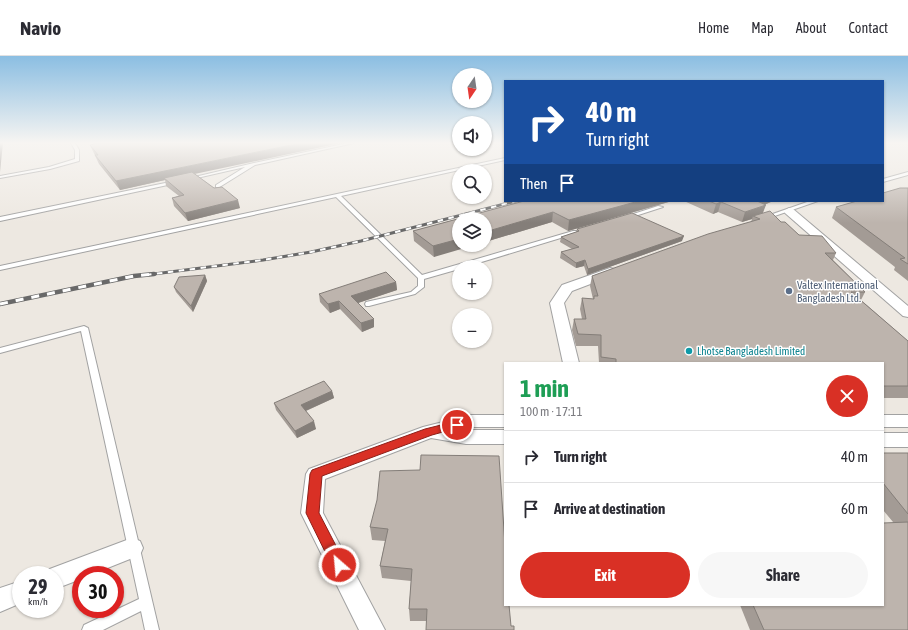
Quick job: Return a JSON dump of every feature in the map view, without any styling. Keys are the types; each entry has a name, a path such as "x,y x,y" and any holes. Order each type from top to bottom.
{"street":[{"path":"789,211 908,313"},
{"path":"571,362 557,303 561,295 567,288 620,268"},
{"path":"372,630 312,513 316,474 429,432 471,421 504,420"},
{"path":"884,421 908,422"},
{"path":"429,432 466,437 504,437"},
{"path":"884,440 908,440"},
{"path":"64,574 132,548"},
{"path":"0,600 12,595"}],"lane":[{"path":"0,177 40,170"},
{"path":"0,219 227,170"},
{"path":"218,186 245,170"},
{"path":"0,268 451,170"},
{"path":"884,181 908,173"},
{"path":"337,195 421,278 421,287 413,293 369,304"},
{"path":"755,221 812,202"},
{"path":"623,218 660,207"},
{"path":"421,278 586,229"},
{"path":"0,351 84,328 132,548 152,630"},
{"path":"89,630 145,603"}],"building":[{"path":"107,170 171,170 116,181"},
{"path":"192,172 214,188 222,187 238,200 185,213 172,198 184,195 164,178"},
{"path":"900,188 908,188 908,264 900,259 905,258 836,207 854,202 884,202 884,193"},
{"path":"520,202 635,202 569,220 553,212 492,230 492,212 483,212"},
{"path":"721,202 759,202 766,205 745,212"},
{"path":"770,211 781,222 785,222 799,235 822,236 836,253 825,253 865,292 851,292 908,341 908,386 884,386 884,362 616,362 616,359 601,357 601,335 578,334 574,319 586,319 582,298 594,299 594,296 598,296 592,276 708,234 760,219 753,216"},
{"path":"632,213 684,236 588,269 585,260 576,263 561,252 579,247 561,237 579,231 577,229"},
{"path":"452,220 452,241 433,246 413,231"},
{"path":"386,272 396,282 351,296 374,319 361,323 339,301 328,304 319,294"},
{"path":"205,275 191,306 174,287 179,277"},
{"path":"324,381 332,391 301,405 314,421 295,431 274,403"},
{"path":"884,453 908,453 908,514 884,484"},
{"path":"421,455 499,456 504,530 504,606 509,606 511,626 514,626 514,630 426,630 427,609 409,609 412,569 380,566 388,529 370,527 377,500 380,471 420,470"},
{"path":"908,522 908,630 764,630 753,606 884,606 884,523"}],"railway":[{"path":"153,274 263,260 311,252 361,241 512,202"},
{"path":"0,304 134,276 153,274"},
{"path":"146,275 153,274"}],"place":[{"name":"Valtex International Bangladesh Ltd.","path":"789,291"},
{"name":"Lhotse Bangladesh Limited","path":"689,351"}],"route":[{"path":"339,565 312,513 316,474 429,432 457,425"}]}
